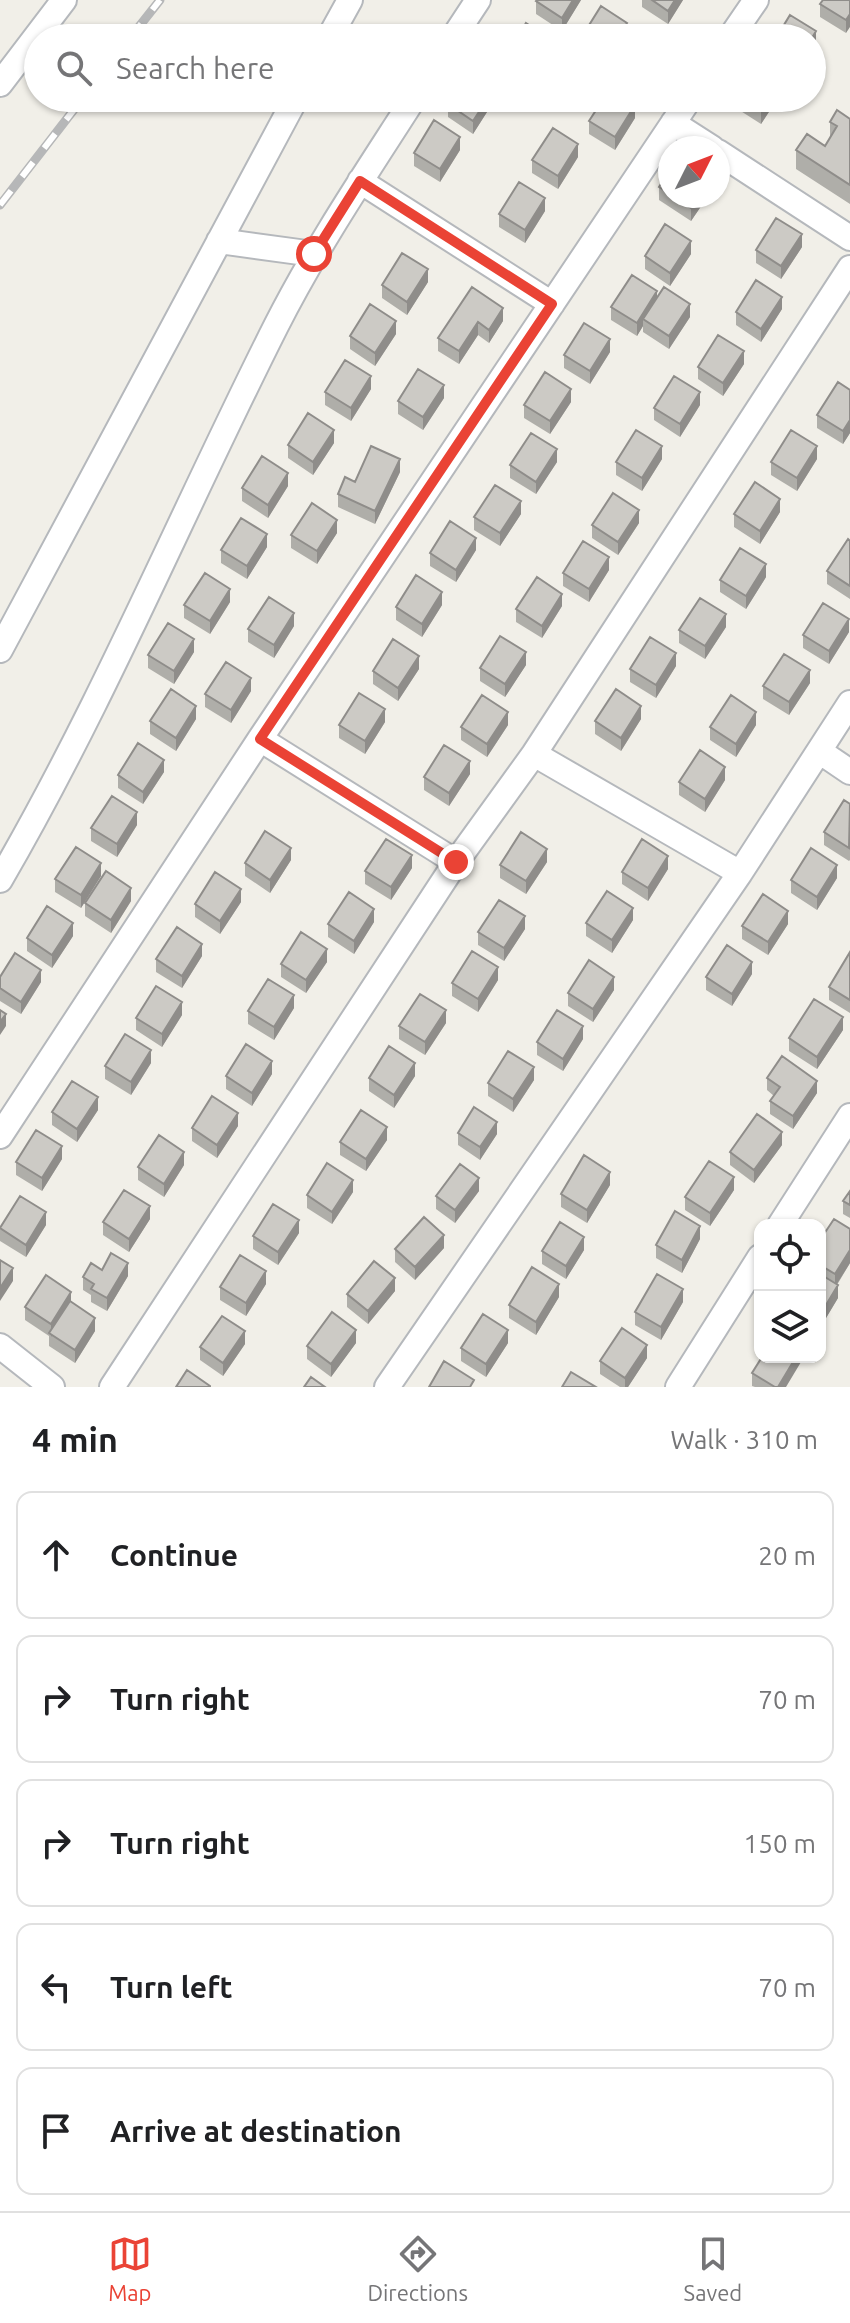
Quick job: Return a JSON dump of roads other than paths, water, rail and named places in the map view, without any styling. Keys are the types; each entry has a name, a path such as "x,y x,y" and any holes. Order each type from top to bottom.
{"street":[{"path":"46,24 64,0"},
{"path":"337,24 350,0"},
{"path":"462,24 478,0"},
{"path":"740,24 756,0"},
{"path":"0,84 24,52"},
{"path":"0,650 288,112"},
{"path":"0,880 27,834 140,611 276,326 314,254 405,112"},
{"path":"0,1136 260,739 680,112"},
{"path":"673,123 693,136"},
{"path":"730,160 850,238"},
{"path":"360,181 552,304"},
{"path":"219,241 314,254"},
{"path":"112,1387 456,862 534,754 850,268"},
{"path":"387,1387 740,873 850,703"},
{"path":"260,739 456,862"},
{"path":"819,751 850,772"},
{"path":"534,754 740,873"},
{"path":"784,1219 850,1116"},
{"path":"686,1384 754,1267"},
{"path":"0,1346 52,1387"}],"railway":[{"path":"141,24 160,0"},
{"path":"0,205 72,112"}]}
